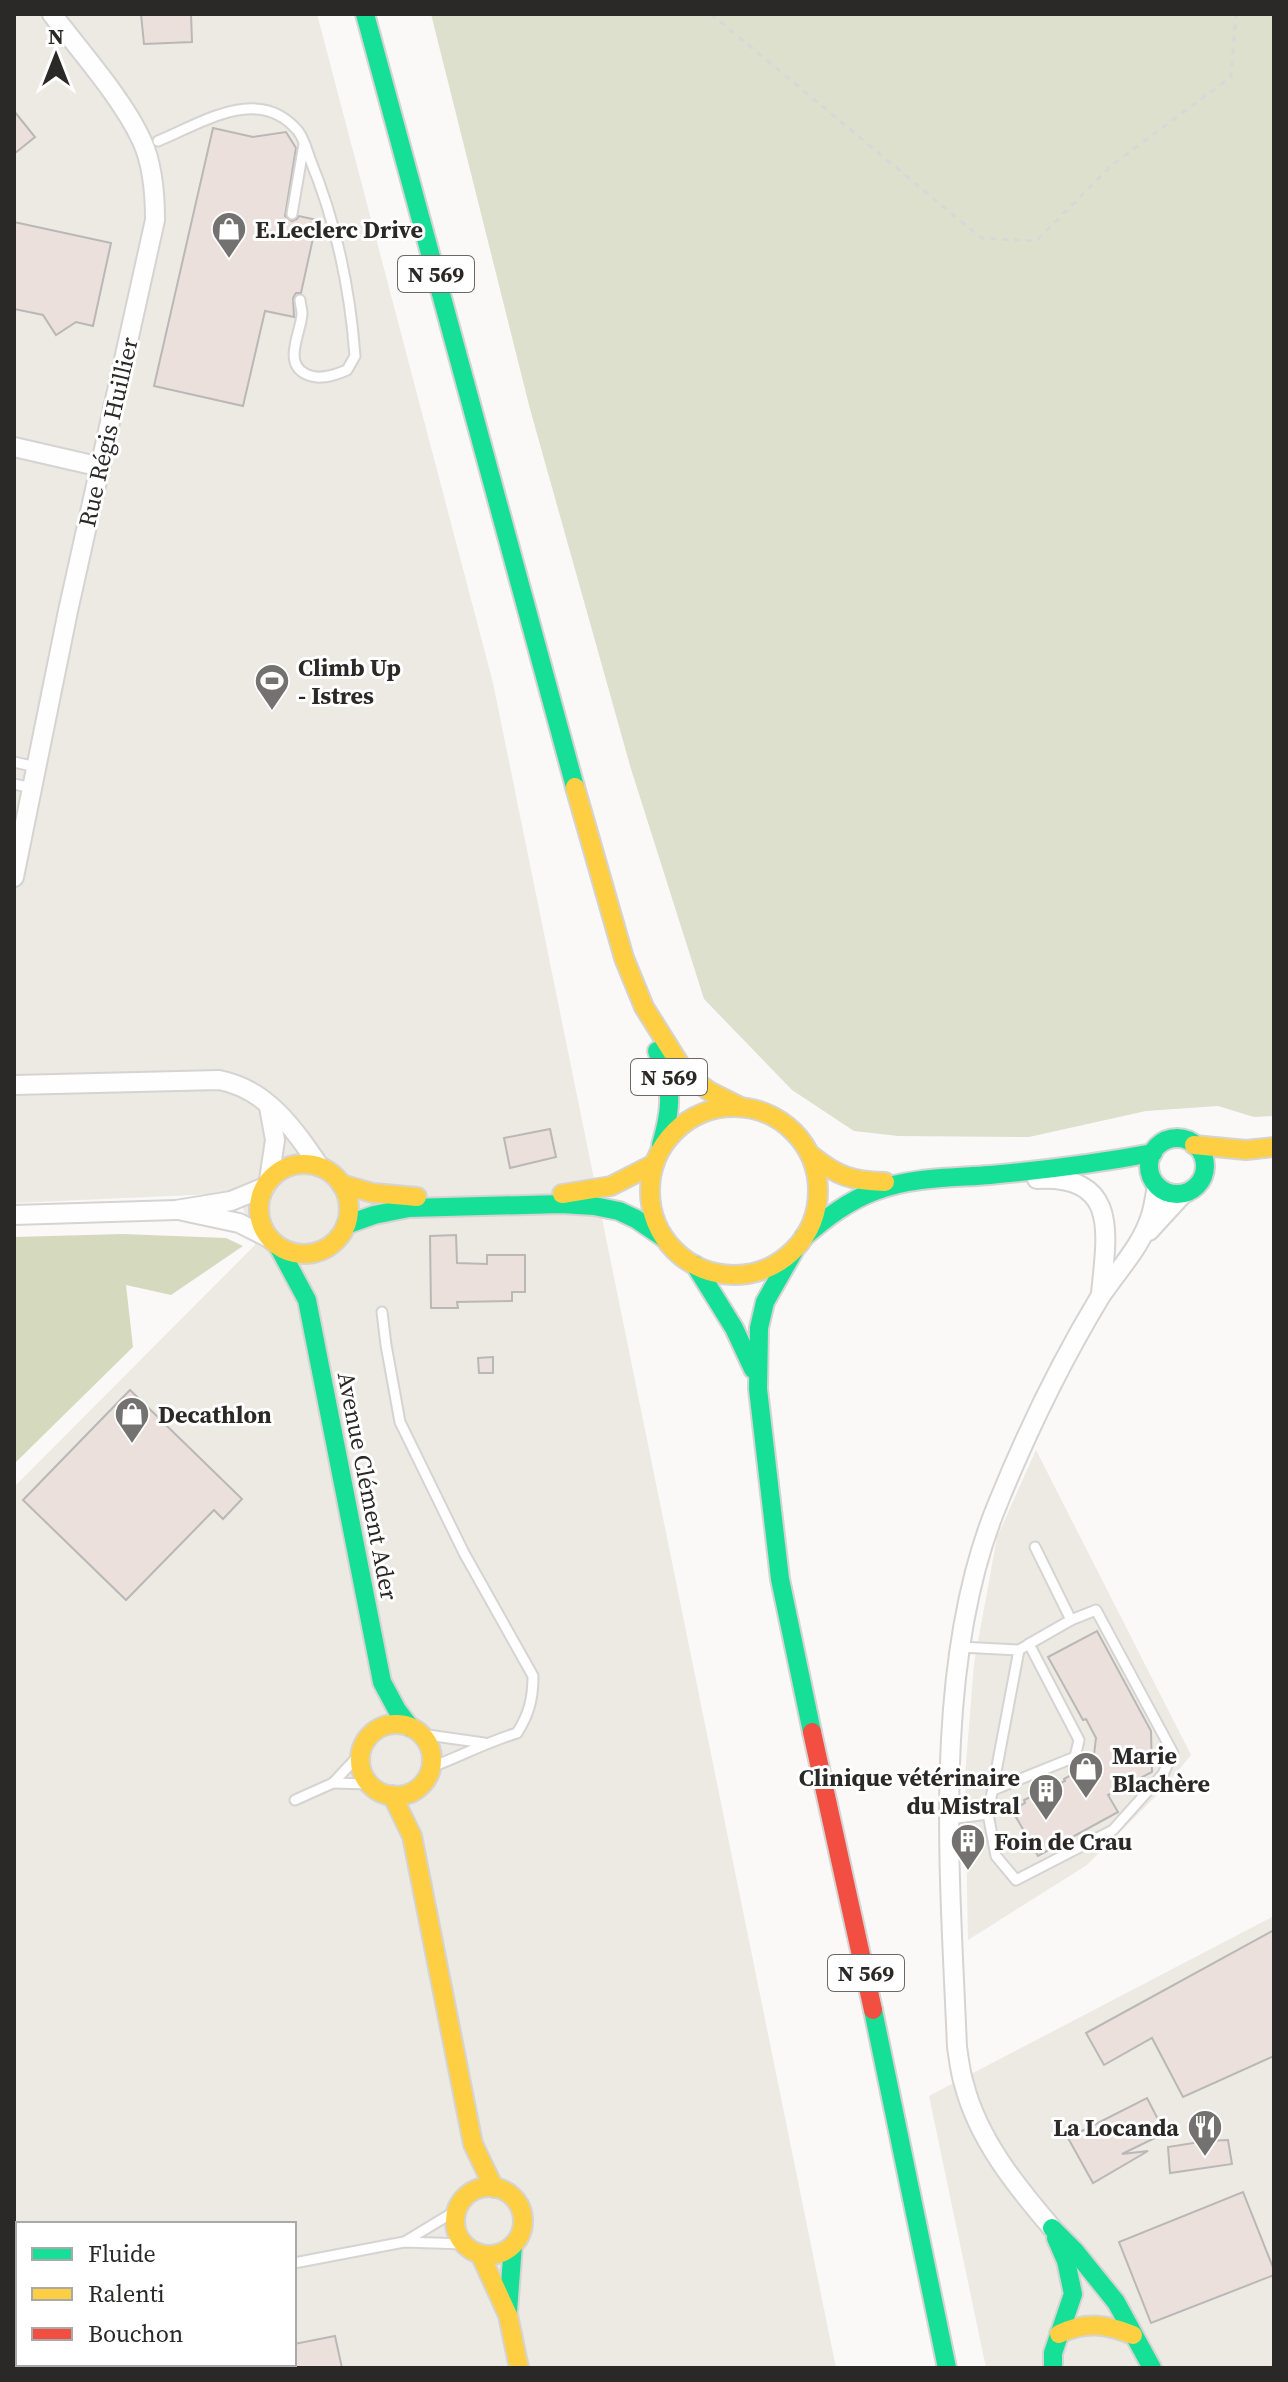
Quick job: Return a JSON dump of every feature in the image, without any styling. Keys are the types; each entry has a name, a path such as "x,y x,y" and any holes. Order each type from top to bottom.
{"main road":[{"name":"N 569","path":"365,14 585,825 620,945 644,1007 651,1036 669,1076 669,1116 657,1157"},
{"name":"N 569","path":"644,1007 686,1074 709,1091 739,1106"},
{"path":"904,1184 846,1179 811,1155 799,1136 782,1121 761,1111 739,1106 715,1108 693,1117 674,1131 657,1157 650,1181 650,1200 654,1218 664,1238 678,1254 715,1273 736,1275 757,1272 777,1264 829,1216 867,1194 904,1184 1099,1163 1153,1153"},
{"path":"1154,1182 1149,1165 1153,1153 1159,1146 1176,1138 1194,1145 1246,1150 1274,1147"},
{"path":"1099,1163 1154,1182 1173,1194 1183,1194 1197,1186 1204,1171 1203,1156 1194,1145"},
{"path":"1204,1171 1246,1150"},
{"path":"799,1244 817,1206 819,1189 811,1155"},
{"path":"341,1184 373,1193 430,1199 564,1194 611,1186 657,1157"},
{"path":"307,1164 320,1167 341,1184 347,1197 349,1211 346,1225 334,1243 324,1250 300,1254 274,1242 259,1217 259,1206 267,1183 280,1171 307,1164"},
{"path":"346,1225 409,1208 581,1205 619,1211 664,1238"},
{"name":"Avenue Clément Ader","path":"274,1242 307,1300 382,1682 397,1710 415,1730"},
{"name":"N 569","path":"799,1244 762,1309 759,1328 758,1389 780,1579 947,2368"},
{"name":"Avenue Clément Ader","path":"307,1300 324,1250"},
{"name":"N 569","path":"695,1265 744,1341 758,1389"},
{"name":"Avenue Clément Ader","path":"365,1745 382,1682"},
{"path":"399,1724 415,1730 428,1743 432,1755 432,1767 425,1782 402,1795 384,1794 364,1775 361,1764 365,1745 378,1729 388,1725 399,1724"},
{"path":"412,1836 419,1787"},
{"path":"392,1795 412,1836 473,2144 494,2188"},
{"path":"470,2194 473,2144"},
{"path":"472,2249 497,2254 513,2245 522,2227 519,2206 513,2198 494,2188 477,2190 457,2210 456,2228 472,2249 483,2257 508,2315 519,2368"},
{"path":"1052,2228 1066,2261 1073,2294 1053,2353 1053,2368"},
{"path":"1052,2228 1116,2302 1152,2368"},
{"path":"508,2315 513,2245"},
{"path":"1059,2334 1087,2323 1104,2323 1133,2335"}],"street":[{"name":"Rue Régis Huillier","path":"14,877 23,786 36,767 155,220 155,190 142,142 117,100 52,14"},
{"path":"14,447 101,467"},
{"path":"14,1085 233,1082 257,1094 285,1119 320,1167"},
{"path":"14,1215 176,1210 231,1201 267,1183 275,1140 269,1107"},
{"path":"991,1174 1017,1180 1047,1178 1077,1182 1097,1197 1106,1235 1100,1297"},
{"path":"1141,1239 1151,1217 1154,1182"},
{"path":"1052,2228 1001,2163 978,2122 963,2083 956,2023 950,1819 951,1743 960,1647 977,1563 997,1505 1035,1419 1100,1297 1141,1239 1183,1194"},
{"path":"176,1210 239,1223 274,1242"}],"lane":[{"path":"158,141 231,112 255,108 275,113 300,134 326,197 339,250 355,356 347,370 319,378 298,369 294,359 302,312 300,300"},
{"path":"292,214 304,144"},
{"path":"14,762 36,767"},
{"path":"382,1312 400,1422 464,1553 533,1676 533,1698 527,1718 517,1733 484,1743 432,1767"},
{"path":"1035,1547 1071,1620"},
{"path":"960,1647 1019,1650 1071,1620 1096,1610 1173,1753 1163,1774 1113,1830 1016,1880 996,1856 988,1814 1019,1650"},
{"path":"993,1790 1075,1757 1079,1740 1029,1644"},
{"path":"415,1730 484,1743"},
{"path":"333,1783 365,1745"},
{"path":"295,1800 333,1783 370,1784"},
{"path":"950,1819 988,1814"},
{"path":"404,2242 457,2210"},
{"path":"296,2263 404,2242 472,2249"}],"path":[{"path":"711,14 981,238 1036,241 1112,165 1231,77 1236,14"}],"shaded area":[{"path":"14,14 317,14 493,683 836,2368 14,2368 14,1487 255,1245 238,1193 14,1203"},
{"path":"1036,1450 1191,1755 1163,1789 1087,1865 968,1940 965,1776 974,1664 997,1537"},
{"path":"1274,1916 1274,2368 986,2368 929,2096"}],"green space":[{"path":"431,14 1274,14 1274,1116 1254,1117 1218,1106 1146,1111 1029,1137 898,1136 854,1131 792,1090 704,999 631,769 530,409"},
{"path":"123,1234 226,1238 243,1246 171,1295 126,1285 133,1347 14,1464 14,1237"}],"building":[{"path":"141,14 191,14 192,42 144,44"},
{"path":"14,111 35,137 14,154"},
{"name":"E.Leclerc Drive","path":"213,128 253,137 286,132 296,148 285,216 292,221 299,216 317,220 301,293 296,293 293,298 294,317 265,311 243,406 154,386"},
{"path":"14,222 111,243 93,326 76,322 56,335 43,315 14,309"},
{"path":"550,1129 556,1157 510,1168 504,1138"},
{"path":"456,1235 457,1263 487,1264 487,1255 525,1255 525,1292 512,1292 512,1301 457,1302 458,1308 431,1308 430,1236"},
{"path":"493,1357 493,1373 479,1373 478,1358"},
{"name":"Decathlon","path":"130,1390 242,1499 223,1519 214,1510 126,1600 23,1500"},
{"path":"1097,1631 1151,1731 1152,1772 1108,1795 1118,1812 1038,1856 1012,1810 1025,1803 1024,1800 1065,1781 1093,1763 1096,1738 1048,1657"},
{"path":"1274,1930 1274,2056 1183,2097 1152,2038 1104,2065 1086,2033"},
{"path":"1147,2098 1165,2133 1122,2154 1148,2151 1093,2183 1068,2138"},
{"name":"La Locanda","path":"1228,2140 1232,2164 1170,2173 1168,2147"},
{"path":"1243,2192 1274,2275 1151,2323 1119,2242"},
{"path":"335,2336 342,2368 294,2368 296,2344"}],"traffic: fast":[{"path":"365,14 575,787"},
{"path":"657,1051 666,1076 669,1098 661,1145"},
{"path":"1177,1138 1197,1146 1205,1166 1197,1186 1177,1194 1157,1186 1149,1166 1157,1146 1177,1138"},
{"path":"804,1237 856,1200 889,1186 1153,1153"},
{"path":"346,1225 409,1208 561,1204 619,1211 664,1238"},
{"path":"278,1246 307,1300 382,1682 410,1727"},
{"path":"794,1251 765,1302 759,1328 758,1389 780,1579 812,1732"},
{"path":"695,1265 734,1328 753,1369"},
{"path":"873,2010 947,2368"},
{"path":"1052,2228 1116,2302 1152,2368"},
{"path":"1053,2368 1053,2353 1073,2294 1066,2261 1056,2238"},
{"path":"508,2311 513,2245"}],"traffic: slow":[{"path":"575,787 624,958 644,1007 686,1074 709,1091 739,1106"},
{"path":"734,1107 766,1113 793,1132 812,1159 818,1191 812,1223 793,1250 766,1269 734,1275 702,1269 675,1250 656,1223 650,1191 656,1159 675,1132 702,1113 734,1107"},
{"path":"1194,1145 1246,1150 1274,1147"},
{"path":"811,1155 845,1176 885,1182"},
{"path":"304,1164 321,1167 336,1177 346,1192 349,1209 346,1226 336,1241 321,1251 304,1254 287,1251 272,1241 262,1226 259,1209 262,1192 272,1177 287,1167 304,1164"},
{"path":"562,1194 611,1186 654,1164"},
{"path":"341,1184 373,1193 417,1197"},
{"path":"396,1724 416,1730 426,1740 432,1760 426,1780 416,1790 396,1796 376,1790 366,1780 360,1760 366,1740 376,1730 396,1724"},
{"path":"392,1795 412,1836 473,2144 494,2188"},
{"path":"489,2187 513,2197 523,2221 513,2245 489,2255 465,2245 455,2221 465,2197 489,2187"},
{"path":"480,2254 508,2315 519,2368"},
{"path":"1059,2334 1078,2327 1096,2326 1133,2335"}],"traffic: jam":[{"path":"812,1732 873,2010"}],"place":[{"name":"E.Leclerc Drive","path":"229,260"},
{"name":"Climb Up - Istres","path":"272,712"},
{"name":"Decathlon","path":"132,1445"},
{"name":"Marie Blachère","path":"1086,1800"},
{"name":"Clinique vétérinaire du Mistral","path":"1046,1822"},
{"name":"Foin de Crau","path":"968,1872"},
{"name":"La Locanda","path":"1205,2158"}]}
